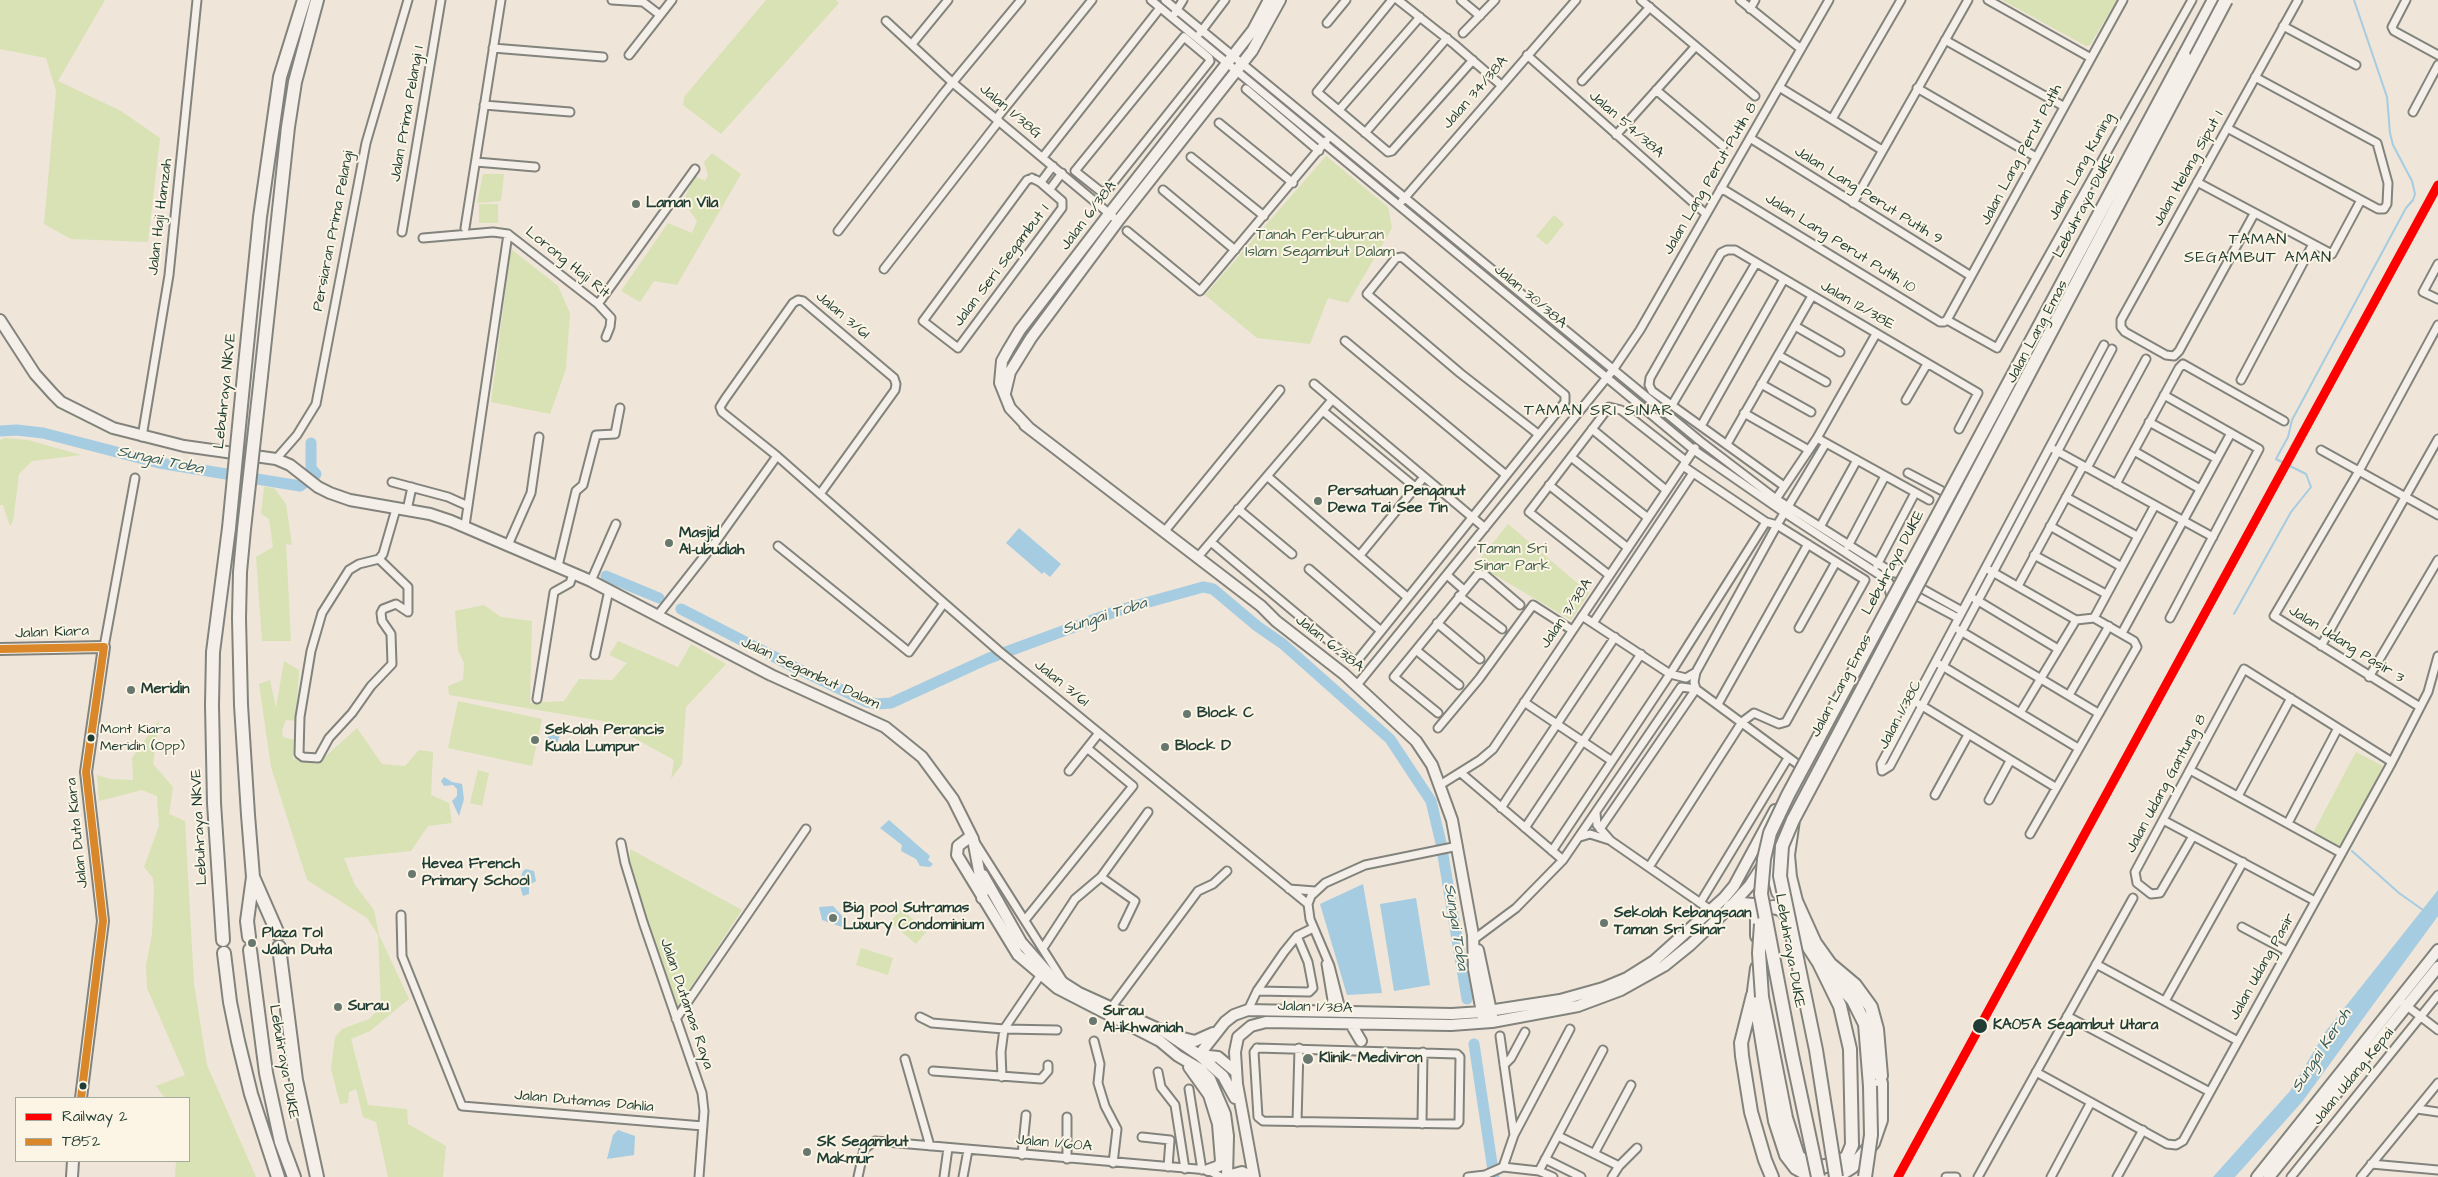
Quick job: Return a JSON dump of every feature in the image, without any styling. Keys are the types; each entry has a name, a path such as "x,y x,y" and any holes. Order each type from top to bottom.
{"highway":[{"name":"Lebuhraya NKVE","path":"278,1177 254,1104 230,1002 214,803 213,652 229,528 260,217 280,77 304,0"},
{"path":"317,0 295,82 288,127 244,530 240,572 239,618 241,705 253,877 278,940 296,1080 317,1177"},
{"name":"Lebuhraya DUKE","path":"1818,1177 1790,1046 1761,894 1765,850 1770,833 1788,795 2214,0"},
{"name":"Lebuhraya DUKE","path":"1836,1177 1816,1050 1780,876 1782,846 1793,820 2226,0"},
{"path":"1793,820 1788,855 1790,877 1804,922 1822,954 1830,964 1855,985 1871,1006 1877,1029 1881,1080 1881,1120 1873,1143 1857,1162 1836,1177"},
{"path":"1761,894 1758,994 1786,1118 1798,1156 1806,1163 1816,1167 1835,1165 1847,1157 1852,1145 1850,1049 1840,1006 1819,963 1792,921 1776,887 1774,876 1775,852 1782,829"},
{"name":"Lebuhraya DUKE","path":"253,877 247,921 266,1073 281,1142 294,1177"},
{"path":"1730,907 1742,904 1753,905 1757,912 1758,994 1771,1102 1786,1154 1796,1168 1812,1177"},
{"path":"1757,922 1761,912 1771,907 1782,910 1792,921"},
{"path":"1819,963 1853,1000 1864,1024 1872,1118 1865,1177"},
{"path":"1758,994 1741,1042 1742,1056 1751,1112 1772,1177"}],"main road":[{"name":"Jalan 6/38A","path":"1269,0 1253,30 1020,330 1002,361 1000,383 1010,408 1025,425 1261,606 1276,621 1357,685 1416,741 1432,765 1440,785 1458,846 1474,938 1474,969 1483,991 1487,1017"},
{"name":"Jalan 6/38A","path":"1005,397 1006,385 1017,358 1118,221 1262,36 1280,0"},
{"name":"Jalan Lang Emas","path":"1487,1017 1513,1008 1583,995 1628,978 1654,962 1712,911 1734,886 1893,598 1906,585 1912,564 1998,395 2218,0"},
{"name":"Jalan Lang Emas","path":"1487,1017 1578,1006 1621,990 1664,966 1690,945 1750,885 1766,861 1906,585 2026,387 2231,0"},
{"path":"0,320 35,374 61,402 113,428 142,437 184,446 276,459"},
{"path":"1008,350 1008,358 1011,360 1017,358"},
{"name":"Jalan Segambut Dalam","path":"276,459 304,474 318,487 350,500 430,514 465,526 558,566 658,615 779,679 886,727 922,757 953,799 972,838 983,892 982,898 1018,955 1040,976 1075,1000 1160,1041 1178,1056 1200,1069"},
{"path":"1893,598 1885,574 1903,570 1912,564"},
{"name":"Jalan Kiara","path":"0,649 104,647"},
{"name":"Jalan Duta Kiara","path":"81,1097 103,921 86,772 104,647"},
{"path":"972,838 958,846 957,855 982,898"},
{"path":"978,867 1021,942 1049,974 1079,993 1165,1032 1195,1041 1216,1031"},
{"path":"2269,1177 2368,1055 2438,950"},
{"path":"2257,1177 2403,1003 2438,967"},
{"path":"1452,1014 1462,1011 1473,1004 1483,991 1498,1002 1513,1008"},
{"path":"1248,1010 1234,1015 1216,1031 1199,1055 1200,1069 1216,1089 1225,1114 1228,1136 1227,1177 1242,1172 1253,1177"},
{"name":"Jalan 1/38A","path":"1248,1010 1452,1014 1487,1017"},
{"path":"1322,1012 1335,1018 1361,1023 1399,1013"},
{"name":"Jalan 1/38A","path":"1243,1122 1235,1052 1238,1037 1251,1026 1266,1022 1451,1025 1487,1017"},
{"path":"1361,1023 1361,1046"},
{"path":"1361,1023 1361,1046"},
{"path":"1165,1032 1199,1055 1223,1076 1234,1095 1243,1122 1253,1177"},
{"path":"1199,1055 1218,1056 1236,1072"},
{"path":"1178,1056 1203,1083 1215,1112 1221,1158 1219,1166 1205,1170"},
{"path":"72,1177 73,1162"}],"street":[{"name":"Jalan Haji Hamzah","path":"142,437 169,275 198,0"},
{"name":"Persiaran Prima Pelangi","path":"276,459 297,435 316,404 366,143 408,0"},
{"name":"Jalan Prima Pelangi 1","path":"402,232 441,0"},
{"path":"465,228 501,0"},
{"path":"612,0 643,2 660,15"},
{"path":"629,55 672,0"},
{"path":"912,44 948,0"},
{"path":"838,231 953,83 1021,0"},
{"path":"884,270 1092,0"},
{"name":"Jalan 30/38A","path":"1151,0 1172,17 1186,34 1196,38 1229,60 1330,137 1700,441 1776,498 1877,565 1885,574"},
{"name":"Jalan 30/38A","path":"1165,0 1202,31 1229,60"},
{"path":"1172,17 1183,0"},
{"path":"1196,38 1226,0"},
{"path":"1327,23 1346,0"},
{"path":"1392,0 1317,92 1388,152 1392,151 1472,60"},
{"path":"1398,0 1447,38 1501,85"},
{"path":"1461,0 1480,16"},
{"path":"1463,33 1495,0"},
{"name":"Jalan 34/38A","path":"1398,205 1576,0"},
{"path":"1642,0 1695,47 1755,96"},
{"path":"1740,0 1801,49"},
{"path":"1750,9 1755,0"},
{"name":"Jalan Lang Perut Putih 8","path":"1357,685 1613,370 1640,330 1829,0"},
{"path":"1832,119 1901,0"},
{"path":"1853,202 1968,0"},
{"path":"1988,0 2091,58"},
{"name":"Jalan Lang Perut Putih","path":"1946,321 2123,0"},
{"name":"Jalan Lang Kuning","path":"1997,348 2192,0"},
{"name":"Jalan Helang Siput 1","path":"2254,214 2179,351 2174,356 2166,355 2125,332 2120,327 2121,320 2298,0"},
{"path":"2406,0 2392,27 2394,31 2438,55"},
{"path":"1582,81 1650,7"},
{"path":"1043,157 1160,8"},
{"path":"1339,110 1420,17"},
{"name":"Jalan 1/38G","path":"886,22 953,83 1118,221"},
{"path":"2283,26 2356,65"},
{"path":"1186,34 1210,61 1104,194 1075,171 1186,34"},
{"path":"1365,133 1447,38"},
{"path":"1945,40 2063,106"},
{"path":"1616,135 1695,47"},
{"path":"493,48 603,57"},
{"name":"Jalan 54/38A","path":"1527,55 1706,214"},
{"path":"2413,112 2438,65"},
{"name":"Jalan 30/38A","path":"1238,67 1295,120 1694,450 1784,514 1906,585"},
{"path":"2227,128 2378,209 2384,209 2387,204 2388,183 2377,143 2255,77"},
{"path":"1779,87 1882,150"},
{"path":"1917,88 2036,158"},
{"path":"1246,89 1319,150"},
{"path":"1656,90 1723,146"},
{"path":"484,105 570,112"},
{"path":"1295,120 1300,113"},
{"path":"1219,123 1293,183"},
{"path":"1127,231 1200,291 1330,137"},
{"name":"Jalan Lang Perut Putih 9","path":"1750,138 1971,276"},
{"path":"1191,157 1264,216"},
{"path":"476,162 535,167"},
{"path":"1053,166 1041,182 1050,190 1062,173"},
{"path":"598,304 695,169"},
{"name":"Jalan Seri Segambut 1","path":"1041,182 1032,178 1027,180 923,321 958,348 1062,208 1062,200 1050,190"},
{"path":"2197,182 2332,254 2361,200"},
{"name":"Jalan Lang Perut Putih 10","path":"1721,188 1932,318 1946,321 1997,348"},
{"path":"1163,190 1235,250"},
{"name":"Lorong Haji Rit","path":"423,238 494,232 508,234 598,304 611,318 606,337"},
{"path":"465,526 508,234"},
{"path":"2241,380 2313,244"},
{"name":"Jalan 12/38E","path":"1672,405 1652,391 1649,385 1650,378 1721,253 1735,250 1978,393 1959,429"},
{"path":"1309,570 1381,631 1565,402 1565,395 1402,257 1396,258 1367,294 1460,373 1538,434"},
{"path":"1756,263 1672,405 1784,486"},
{"path":"2438,264 2423,292 2438,299"},
{"path":"1701,426 1784,280"},
{"path":"1727,444 1812,296"},
{"name":"Jalan 3/61","path":"820,494 895,390 896,384 894,378 803,302 798,300 792,303 720,407 722,412 777,456 820,494 944,603 1000,652 1308,904"},
{"path":"2359,471 2438,324"},
{"path":"1795,326 1840,352"},
{"path":"1776,498 1807,449 1817,438 1876,334"},
{"path":"1345,341 1506,475"},
{"name":"Jalan 1/38C","path":"2104,345 1881,764 1882,771 1890,766 2112,349"},
{"path":"1778,354 1826,382"},
{"path":"2018,586 2066,497 2146,359"},
{"path":"1906,400 1927,364"},
{"path":"2116,484 2178,368 2184,364 2284,421"},
{"path":"1314,384 1485,528"},
{"path":"1761,384 1811,412"},
{"path":"1164,532 1280,390"},
{"path":"2164,395 2260,449 2170,618"},
{"path":"1197,558 1332,400"},
{"path":"1609,575 1529,512 1609,407 1621,410 1693,473 1766,522 1776,525 1865,580 1783,724 1754,713 1742,722 1648,867"},
{"path":"558,566 576,491 583,485 596,435 614,434 620,408"},
{"path":"1323,411 1415,487"},
{"path":"1744,413 1807,449"},
{"path":"2149,422 2217,459"},
{"path":"1592,429 1666,490"},
{"path":"2122,633 2231,433"},
{"path":"508,545 531,493 539,437"},
{"path":"1817,438 1929,500"},
{"path":"2321,646 2438,440"},
{"name":"Jalan 3/38A","path":"1440,785 1461,773 1493,749 1700,441"},
{"path":"1696,689 1694,682 1696,672 1776,525 1789,507 1826,443"},
{"path":"2050,447 2213,536"},
{"path":"2321,450 2438,514"},
{"path":"2134,451 2200,489"},
{"path":"658,615 717,540 777,456"},
{"path":"1571,457 1648,518"},
{"path":"1820,527 1857,460"},
{"name":"Jalan Udang Pasir 3","path":"2359,471 2274,616 2369,677 2420,707"},
{"path":"1593,623 1693,473"},
{"path":"1908,473 1948,494"},
{"path":"1267,476 1408,597"},
{"path":"1360,555 1424,476"},
{"path":"1848,546 1885,476"},
{"name":"Jalan Duta Kiara","path":"104,647 135,478"},
{"path":"392,482 448,497 468,506"},
{"path":"1549,485 1628,548"},
{"path":"407,510 412,487"},
{"path":"1877,565 1915,492"},
{"path":"2066,497 2137,536"},
{"path":"2094,618 2120,566 2155,505"},
{"path":"379,559 408,587 408,612 396,604 383,609 381,613 382,621 391,634 392,664 371,686 352,713 329,738 318,758 303,757 299,754 300,717 311,651 322,613 349,570 359,564 379,559 384,550 396,509"},
{"path":"1238,509 1292,554"},
{"path":"1552,851 1672,674 1766,522"},
{"path":"591,581 616,524"},
{"path":"2050,526 2120,566"},
{"name":"Jalan 6/38A","path":"1211,542 1354,661 1381,631"},
{"path":"1718,704 1808,544"},
{"path":"778,546 909,652 944,603"},
{"path":"2034,555 2106,594"},
{"path":"2369,677 2438,560"},
{"path":"1799,628 1836,562"},
{"path":"1985,568 2076,620 2094,618 2134,641 2137,647 2055,787 2030,834"},
{"path":"537,699 554,592 558,588 570,583 574,574"},
{"path":"1446,575 1464,590"},
{"path":"1438,713 1394,677 1476,575 1485,575 1520,605"},
{"path":"1906,585 1962,611"},
{"path":"1906,585 1958,618"},
{"path":"595,655 609,590"},
{"path":"1459,596 1502,629"},
{"path":"1970,596 2058,649"},
{"path":"1438,728 1479,679 1533,605 1572,630"},
{"path":"1474,938 1516,908 1562,860 1580,837 1678,689 1679,682 1672,674 1582,616"},
{"path":"2020,713 2076,620"},
{"path":"1438,623 1480,659"},
{"path":"2069,695 2109,626"},
{"path":"1954,627 2098,713"},
{"path":"1501,808 1615,638"},
{"path":"1416,650 1460,685"},
{"path":"1525,828 1641,654"},
{"name":"Jalan Udang Pasir","path":"2036,1072 2168,1144 2176,1145 2183,1141 2392,762 2428,692 2437,667 2438,656"},
{"path":"1935,662 2078,748"},
{"name":"Jalan Udang Gantung 8","path":"2193,836 2160,893 2151,894 2137,883 2135,872 2244,670 2290,698"},
{"path":"1672,674 1686,678 1696,672"},
{"path":"1678,689 1685,686 1696,689 1800,766"},
{"path":"1600,829 1696,689"},
{"path":"2238,796 2290,698 2392,762"},
{"path":"1914,701 2055,787"},
{"path":"1524,702 1612,761"},
{"path":"2288,823 2338,728"},
{"path":"1069,771 1100,733"},
{"path":"1935,795 1968,735"},
{"path":"1026,920 1133,786 1087,748"},
{"path":"1700,903 1788,758"},
{"path":"1989,800 2010,761"},
{"path":"2190,770 2342,853"},
{"path":"1461,773 1562,860"},
{"path":"1043,948 1076,899 1101,876 1148,812"},
{"path":"1596,813 1596,821 1600,829 1612,841 1712,911"},
{"path":"2163,820 2315,900"},
{"path":"676,1019 806,829"},
{"path":"1580,837 1590,834 1612,841"},
{"path":"972,838 1026,920 1064,984"},
{"name":"Jalan Dutamas Raya","path":"622,843 625,863 642,922 702,1093 703,1126 699,1177"},
{"path":"1342,1013 1330,966 1313,928 1308,904 1316,891 1339,876 1365,865 1458,846"},
{"path":"2165,1001 2243,862"},
{"path":"1111,1008 1198,891 1213,884 1227,871"},
{"path":"1101,876 1136,901 1122,926"},
{"path":"1289,889 1316,891"},
{"path":"1978,1177 2133,898"},
{"name":"Jalan Dutamas Dahlia","path":"401,915 402,956 462,1106 703,1126"},
{"path":"2242,927 2288,951"},
{"path":"1248,1010 1258,991 1297,936 1313,928"},
{"path":"1258,991 1309,992 1313,988 1308,962 1297,936"},
{"path":"1322,1012 1330,1007 1332,1000 1327,961"},
{"path":"2096,964 2238,1040"},
{"path":"1002,1077 1001,1052 1004,1029 1040,976"},
{"name":"Jalan Udang Kepai","path":"2291,1177 2438,995"},
{"path":"2403,1003 2438,1030"},
{"path":"2067,1016 2210,1092"},
{"path":"920,1017 932,1023 1004,1029 1057,1030"},
{"path":"1468,1177 1485,1175 1501,1167 1514,1136 1570,1029"},
{"path":"1504,1065 1511,1058 1525,1032"},
{"path":"1500,1036 1514,1136"},
{"path":"1094,1041 1100,1064 1098,1083 1104,1106 1117,1129 1113,1163"},
{"path":"1361,1046 1458,1054 1460,1057 1459,1122 1457,1124 1422,1124 1262,1120 1258,1117 1254,1052 1257,1048 1299,1048 1361,1046"},
{"path":"1297,1122 1299,1048"},
{"path":"1539,1171 1603,1050"},
{"path":"1422,1124 1423,1052"},
{"path":"905,1059 930,1146"},
{"path":"933,1071 1041,1079 1048,1071 1048,1065"},
{"path":"1158,1072 1161,1087 1174,1105 1185,1169"},
{"path":"2361,1177 2438,1083"},
{"path":"1594,1154 1631,1086"},
{"path":"1189,1089 1205,1170"},
{"path":"2051,1177 2091,1102"},
{"path":"2417,1108 2438,1112"},
{"path":"1022,1155 1026,1115"},
{"path":"1067,1159 1068,1117"},
{"path":"2117,1177 2142,1130"},
{"path":"1558,1136 1618,1166"},
{"path":"1142,1137 1170,1140 1168,1167"},
{"name":"Jalan 1/60A","path":"858,1177 864,1150 875,1141 1205,1170 1220,1177"},
{"path":"944,1177 948,1148"},
{"path":"1612,1177 1618,1166 1637,1148"},
{"path":"963,1177 968,1150"},
{"path":"1546,1159 1580,1177"},
{"path":"2371,1164 2438,1170"},
{"path":"1501,1167 1523,1174 1539,1171 1553,1177"},
{"path":"1946,1177 1956,1177"}],"green space":[{"path":"0,0 105,0 58,81 121,111 160,138 148,242 71,239 44,224 56,91 46,58 0,49"},
{"path":"766,0 836,0 839,3 721,134 683,105 684,97"},
{"path":"2002,0 2117,0 2090,45 2086,46"},
{"path":"712,153 741,174 677,285 654,281 640,302 621,291 668,223 692,233 697,221 683,201 695,176 705,181 708,175 704,162"},
{"name":"Tanah Perkuburan Islam Segambut Dalam","path":"1326,156 1388,207 1392,228 1348,303 1328,298 1310,344 1257,338 1205,295"},
{"path":"483,174 504,174 501,201 477,203"},
{"path":"479,204 498,204 498,223 479,223"},
{"path":"1554,215 1564,224 1547,245 1536,236"},
{"path":"511,249 558,286 570,313 566,369 550,414 491,402"},
{"path":"5,438 28,440 81,455 32,461 19,474 13,521 10,526 3,505 0,505 0,440"},
{"path":"264,487 274,488 286,504 292,545 286,544 291,641 262,641 256,557 273,547 269,519 261,514"},
{"name":"Taman Sri Sinar Park","path":"1508,524 1589,593 1571,620 1476,564"},
{"path":"484,605 501,617 532,621 530,703 564,701 579,679 612,680 627,663 609,655 618,641 678,667 691,644 726,664 686,707 682,764 671,779 674,760 603,721 449,695 448,686 463,680 464,663 458,650 455,611"},
{"path":"284,661 299,670 296,721 286,720 282,730 283,737 294,740 293,759 317,764 357,728 382,764 405,766 419,750 433,752 431,795 449,803 452,823 428,826 411,851 344,858 355,885 374,910 379,935 409,999 370,1031 351,1039 368,1105 407,1109 408,1124 446,1146 443,1177 388,1177 376,1122 363,1117 356,1089 349,1092 348,1103 340,1104 331,1069 335,1037 342,1029 369,1019 381,1007 378,935 367,918 307,880 271,767 259,684 270,680 276,708"},
{"path":"458,701 542,719 532,766 448,748"},
{"path":"159,720 153,764 173,787 169,814 185,821 194,984 207,1065 256,1177 175,1177 176,1162 190,1162 190,1097 164,1097 156,1086 185,1075 147,988 146,965 152,934 154,888 153,878 144,867 159,826 157,796 142,790 99,801 97,775 110,779 133,780 132,758"},
{"path":"2356,752 2383,766 2341,848 2313,833"},
{"path":"478,770 489,773 482,806 470,803"},
{"path":"630,849 742,910 677,1008 630,866"},
{"path":"901,909 927,931 916,944 890,922"},
{"path":"861,948 893,958 888,975 856,965"}],"water":[{"path":"1019,528 1061,564 1050,577 1044,572 1042,574 1006,543"},
{"path":"551,725 562,728 555,750 545,747"},
{"path":"444,777 452,782 462,784 464,799 459,816 452,801 457,796 457,789 453,785 444,786 441,781"},
{"path":"889,820 930,856 928,860 933,864 930,867 920,866 916,859 901,851 902,845 880,828"},
{"path":"526,869 534,871 536,881 529,885 529,894 523,896 519,883 523,871"},
{"path":"1363,884 1382,993 1347,995 1320,904"},
{"name":"Sungai Keroh","path":"2438,890 2438,916 2302,1102 2235,1177 2213,1177 2290,1091 2326,1031"},
{"path":"1416,898 1430,985 1394,991 1380,904"},
{"name":"Big pool Sutramas Luxury Condominium","path":"833,906 845,919 842,927 822,920 819,907"},
{"path":"618,1130 635,1136 634,1155 607,1159 613,1135"}],"waterway":[{"path":"2234,614 2291,512 2311,487 2306,474 2276,459 2288,437 2292,420 2415,194 2412,181 2393,145 2387,97 2354,0"},
{"name":"Sungai Toba","path":"0,431 17,430 43,433 159,463 300,486 316,474 311,468 311,443"},
{"name":"Sungai Toba","path":"606,576 659,598"},
{"name":"Sungai Toba","path":"681,609 796,668 867,702 877,704 891,703 987,659 1120,610 1203,587 1213,589 1257,626 1283,644 1390,739 1431,801 1441,843"},
{"path":"2352,851 2399,893 2423,910"},
{"name":"Sungai Toba","path":"1443,855 1467,999"},
{"name":"Sungai Toba","path":"1474,1044 1494,1177"}],"rail line":[{"name":"2","path":"1898,1177 2438,185"}],"transit line":[{"name":"T852","path":"0,649 104,647 86,772 103,921 81,1097"}],"place":[{"name":"Laman Vila","path":"636,204"},
{"name":"Persatuan Penganut Dewa Tai See Tin","path":"1318,501"},
{"name":"Masjid Al-ubudiah","path":"669,543"},
{"name":"Meridin","path":"131,690"},
{"name":"Block C","path":"1187,714"},
{"name":"Mont Kiara Meridin (Opp)","path":"91,738"},
{"name":"Sekolah Perancis Kuala Lumpur","path":"535,740"},
{"name":"Block D","path":"1165,747"},
{"name":"Hevea French Primary School","path":"412,874"},
{"name":"Big pool Sutramas Luxury Condominium","path":"833,918"},
{"name":"Sekolah Kebangsaan Taman Sri Sinar","path":"1604,923"},
{"name":"Plaza Tol Jalan Duta","path":"252,943"},
{"name":"Surau","path":"338,1007"},
{"name":"Surau Al-ikhwaniah","path":"1093,1021"},
{"name":"KA05A Segambut Utara","path":"1980,1026"},
{"name":"Klinik Mediviron","path":"1308,1059"},
{"name":"SK Segambut Makmur","path":"807,1152"}],"district":[{"name":"TAMAN SEGAMBUT AMAN","path":"2258,250"},
{"name":"TAMAN SRI SINAR","path":"1599,412"}]}
